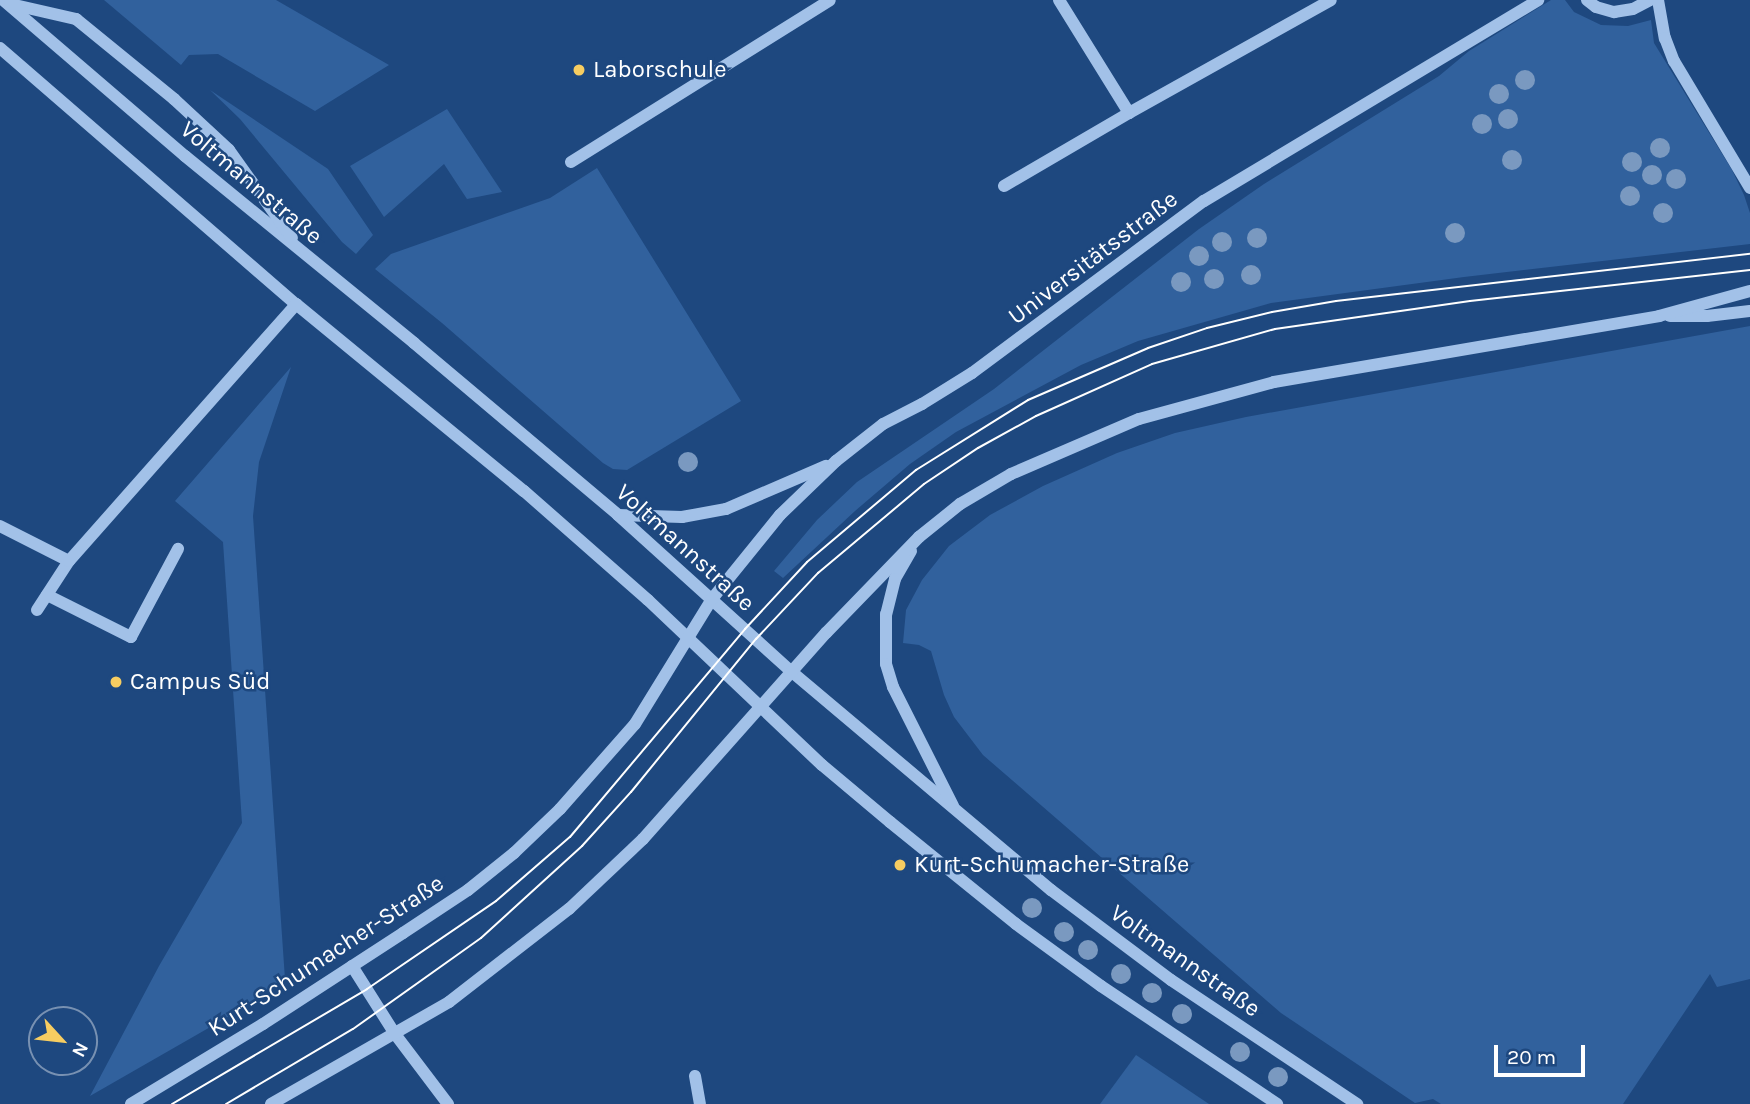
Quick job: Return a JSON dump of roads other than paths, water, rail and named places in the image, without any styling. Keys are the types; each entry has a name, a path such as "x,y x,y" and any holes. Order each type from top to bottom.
{"street":[{"path":"571,162 830,0"},
{"path":"1059,0 1129,113"},
{"path":"1004,186 1331,0"},
{"name":"Universitätsstraße","path":"712,599 780,515 836,461 883,424 922,404 1004,350 1204,201 1538,0"},
{"path":"1587,0 1596,7 1614,12 1633,9 1650,0"},
{"path":"1658,0 1665,38 1674,61 1750,188"},
{"path":"6,2 76,19 212,132 244,168 302,253"},
{"name":"Voltmannstraße","path":"6,2 302,253 414,342 618,515 792,672 1051,890 1171,980 1357,1104"},
{"path":"0,48 296,304 524,491 871,806 1016,924 1101,986 1278,1104"},
{"path":"271,1104 395,1034 490,972 569,909 643,839 792,672 919,537 960,504 1011,474 1139,419 1274,383 1659,316 1750,291"},
{"path":"37,610 69,561 296,304"},
{"path":"1659,316 1707,316 1750,311"},
{"path":"618,515 682,517 726,509 836,461"},
{"path":"0,526 69,561"},
{"path":"919,537 895,579 889,602 885,635 886,664 893,687 957,813"},
{"path":"47,594 131,637 178,549"},
{"name":"Kurt-Schumacher-Straße","path":"131,1104 352,966 467,890 514,853 560,809 635,724 686,636 712,599"},
{"path":"352,966 395,1034 448,1104"},
{"path":"695,1076 700,1104"}],"tram line":[{"path":"172,1104 367,989 496,901 570,837 745,629 807,562 916,470 1028,400 1148,348 1207,328 1272,312 1336,301 1750,254"},
{"path":"226,1104 353,1029 481,938 582,846 631,792 756,639 818,573 924,484 978,448 1036,416 1152,364 1275,329 1470,301 1750,270"}],"place":[{"name":"Laborschule","path":"579,70"},
{"name":"Campus Süd","path":"116,682"},
{"name":"Kurt-Schumacher-Straße","path":"900,865"}]}
